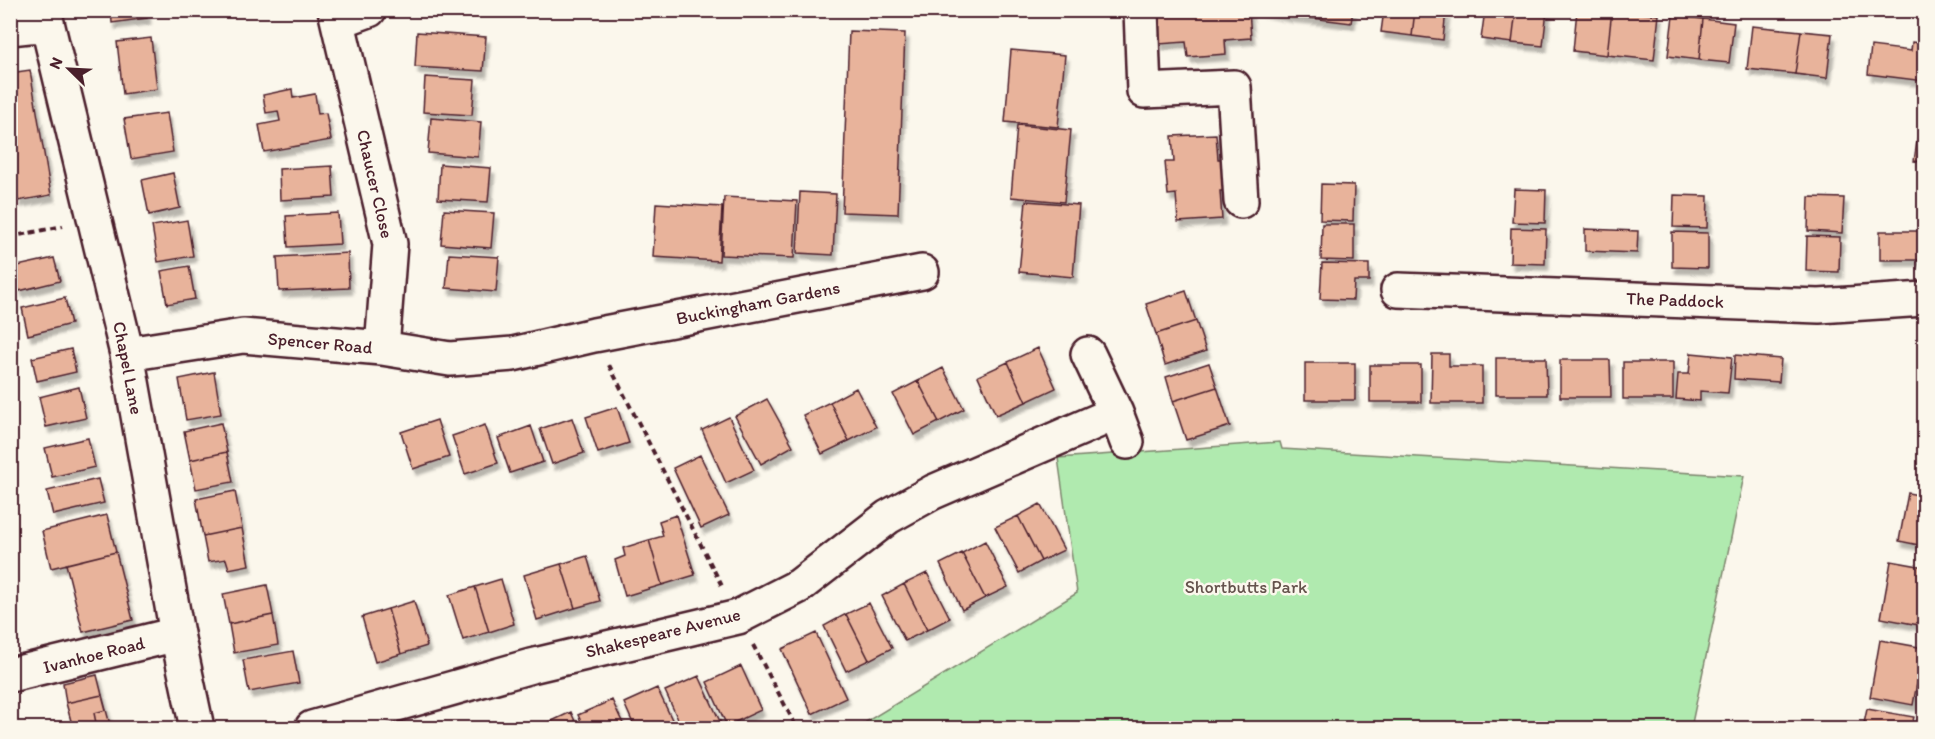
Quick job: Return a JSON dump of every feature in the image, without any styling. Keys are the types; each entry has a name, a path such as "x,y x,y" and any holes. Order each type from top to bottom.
{"street":[{"name":"Chaucer Close","path":"369,10 337,16 390,244 382,348"},
{"path":"1141,10 1144,91 1234,87 1240,201"},
{"path":"10,28 45,17"},
{"name":"Chapel Lane","path":"45,17 127,354 177,634 197,729"},
{"name":"Buckingham Gardens","path":"594,335 922,272"},
{"name":"The Paddock","path":"1416,283 1819,306 1924,300"},
{"name":"Spencer Road","path":"127,354 243,336 382,348 450,359 516,366 594,335"},
{"name":"Shakespeare Avenue","path":"312,729 531,666 738,617 799,586 888,517 933,492 1122,427 1088,354"},
{"name":"Ivanhoe Road","path":"10,675 177,634"}],"path":[{"path":"10,237 94,220"},
{"path":"594,335 797,729"}],"green space":[{"name":"Shortbutts Park","path":"1280,442 1282,449 1744,476 1691,728 856,728 1077,593 1058,458"}],"building":[{"path":"111,10 146,10 147,18 112,23"},
{"path":"1157,10 1249,10 1251,38 1225,40 1226,54 1188,57 1186,42 1159,44"},
{"path":"1258,10 1290,10 1289,16"},
{"path":"1290,10 1321,10 1320,19 1289,16"},
{"path":"1321,10 1353,10 1351,23 1320,19"},
{"path":"1384,10 1415,10 1412,36 1381,32"},
{"path":"1415,10 1446,10 1443,40 1412,36"},
{"path":"1485,10 1516,10 1512,43 1481,39"},
{"path":"1516,10 1547,10 1543,46 1512,43"},
{"path":"1577,10 1612,10 1607,55 1573,51"},
{"path":"1612,10 1659,15 1654,60 1607,55"},
{"path":"1673,16 1703,19 1699,60 1668,56"},
{"path":"1703,19 1734,23 1729,63 1699,60"},
{"path":"1752,26 1801,31 1795,74 1747,69"},
{"path":"849,31 905,33 898,214 842,212"},
{"path":"1801,31 1832,34 1827,78 1795,74"},
{"path":"417,32 486,37 483,71 415,67"},
{"path":"151,38 157,89 123,94 117,42"},
{"path":"1912,42 1924,44 1924,81 1868,74 1871,46 1911,51"},
{"path":"1011,50 1065,55 1058,127 1005,122"},
{"path":"30,70 51,195 18,201 10,159 10,73"},
{"path":"425,77 475,80 472,115 423,112"},
{"path":"292,89 293,98 315,94 318,114 326,113 331,140 264,152 259,125 280,121 278,111 266,113 263,95"},
{"path":"1922,109 1924,109 1924,162 1914,161"},
{"path":"167,113 173,152 131,159 124,119"},
{"path":"431,118 481,122 478,157 428,153"},
{"path":"1017,125 1071,130 1064,202 1011,197"},
{"path":"1216,134 1218,159 1225,159 1227,191 1220,191 1222,219 1178,222 1176,194 1168,195 1165,162 1174,162 1172,136"},
{"path":"440,164 491,168 488,202 438,199"},
{"path":"332,166 334,197 280,200 279,169"},
{"path":"173,173 180,208 149,215 142,180"},
{"path":"1321,184 1354,185 1353,221 1320,220"},
{"path":"1514,189 1546,190 1545,223 1512,222"},
{"path":"800,192 836,194 833,255 797,253"},
{"path":"1674,195 1708,196 1707,228 1673,227"},
{"path":"724,197 797,201 794,258 721,255"},
{"path":"1809,197 1844,198 1842,233 1808,231"},
{"path":"1026,201 1079,205 1073,277 1019,272"},
{"path":"656,203 722,207 719,261 653,257"},
{"path":"444,210 494,213 491,248 441,244"},
{"path":"338,213 340,244 288,247 286,216"},
{"path":"187,220 193,256 158,262 152,226"},
{"path":"1322,224 1354,224 1354,261 1321,260"},
{"path":"1511,228 1546,229 1545,264 1510,263"},
{"path":"1585,229 1638,231 1637,253 1585,251"},
{"path":"1880,231 1921,231 1921,260 1880,260"},
{"path":"1672,232 1708,233 1708,268 1672,267"},
{"path":"1807,236 1840,237 1839,272 1806,271"},
{"path":"348,253 349,288 279,291 277,257"},
{"path":"449,254 499,257 496,292 446,288"},
{"path":"54,258 60,281 19,291 13,267"},
{"path":"1322,263 1369,264 1369,281 1354,281 1353,300 1320,299"},
{"path":"189,266 195,299 167,304 161,271"},
{"path":"1186,291 1196,321 1156,334 1146,304"},
{"path":"65,298 71,324 28,335 22,308"},
{"path":"1196,321 1206,351 1165,365 1156,334"},
{"path":"1038,348 1056,388 1026,402 1008,362"},
{"path":"71,349 76,372 37,381 32,358"},
{"path":"1691,353 1732,357 1728,393 1700,391 1700,401 1676,399 1678,374 1689,374"},
{"path":"1432,354 1449,354 1449,366 1482,366 1482,403 1431,403"},
{"path":"1735,355 1781,359 1779,382 1734,379"},
{"path":"1496,358 1546,358 1547,395 1496,395"},
{"path":"1560,360 1610,360 1611,397 1560,397"},
{"path":"1008,362 1026,402 996,415 978,376"},
{"path":"1623,362 1673,362 1673,399 1623,399"},
{"path":"1209,363 1217,387 1173,401 1166,377"},
{"path":"1305,363 1355,363 1355,400 1305,400"},
{"path":"1370,365 1421,365 1421,402 1370,402"},
{"path":"943,368 964,409 939,422 918,381"},
{"path":"214,372 221,414 186,420 179,379"},
{"path":"918,381 939,422 914,435 893,394"},
{"path":"79,387 86,418 46,427 39,397"},
{"path":"1217,387 1230,426 1186,440 1173,401"},
{"path":"856,388 876,427 849,441 830,402"},
{"path":"767,399 793,446 761,464 735,416"},
{"path":"830,402 849,441 822,454 803,415"},
{"path":"617,407 629,443 598,453 586,417"},
{"path":"729,417 754,470 726,483 702,430"},
{"path":"572,418 584,453 552,464 540,429"},
{"path":"437,420 449,457 413,469 401,432"},
{"path":"221,423 227,452 190,460 184,431"},
{"path":"485,425 498,463 465,474 452,436"},
{"path":"531,426 543,462 510,473 498,438"},
{"path":"88,438 95,467 52,477 45,448"},
{"path":"227,452 233,482 196,489 190,460"},
{"path":"700,455 729,515 701,528 673,468"},
{"path":"98,479 104,503 53,515 47,491"},
{"path":"235,491 242,528 203,536 196,499"},
{"path":"1908,493 1924,496 1924,546 1899,541"},
{"path":"1040,504 1064,550 1041,561 1018,516"},
{"path":"107,515 116,552 51,568 42,531"},
{"path":"676,515 695,575 662,585 649,540 663,536 659,521"},
{"path":"1018,516 1041,561 1019,573 995,527"},
{"path":"242,528 249,565 229,569 226,559 208,562 203,536"},
{"path":"649,540 662,585 625,596 615,560 625,556 623,548"},
{"path":"985,541 1008,587 985,598 962,553"},
{"path":"116,552 133,620 83,632 66,564"},
{"path":"962,553 985,598 962,610 940,564"},
{"path":"587,556 600,601 575,608 561,564"},
{"path":"1891,561 1924,567 1924,626 1881,618"},
{"path":"561,564 575,608 537,620 524,575"},
{"path":"927,573 950,618 927,630 904,584"},
{"path":"501,579 514,624 489,632 475,587"},
{"path":"904,584 927,630 905,641 882,596"},
{"path":"267,585 273,615 229,624 223,594"},
{"path":"475,587 489,632 463,640 449,595"},
{"path":"414,601 427,646 401,654 388,609"},
{"path":"869,603 892,648 869,660 846,614"},
{"path":"388,609 401,654 375,662 362,617"},
{"path":"846,614 869,660 846,671 824,626"},
{"path":"273,615 278,645 234,653 229,624"},
{"path":"816,633 846,698 812,714 782,649"},
{"path":"1880,640 1924,648 1924,667 1920,667 1913,705 1870,697"},
{"path":"293,651 299,683 249,692 243,660"},
{"path":"741,666 761,710 727,726 707,682"},
{"path":"97,675 102,695 66,703 63,683"},
{"path":"699,676 723,728 682,728 665,691"},
{"path":"657,688 676,728 635,728 624,703"},
{"path":"102,695 106,710 94,713 96,723 73,728 66,703"},
{"path":"612,700 625,728 584,728 578,715"},
{"path":"1867,709 1914,717 1911,728 1863,728"},
{"path":"106,710 111,728 74,728 96,723 94,713"},
{"path":"571,712 578,728 537,728"}]}
